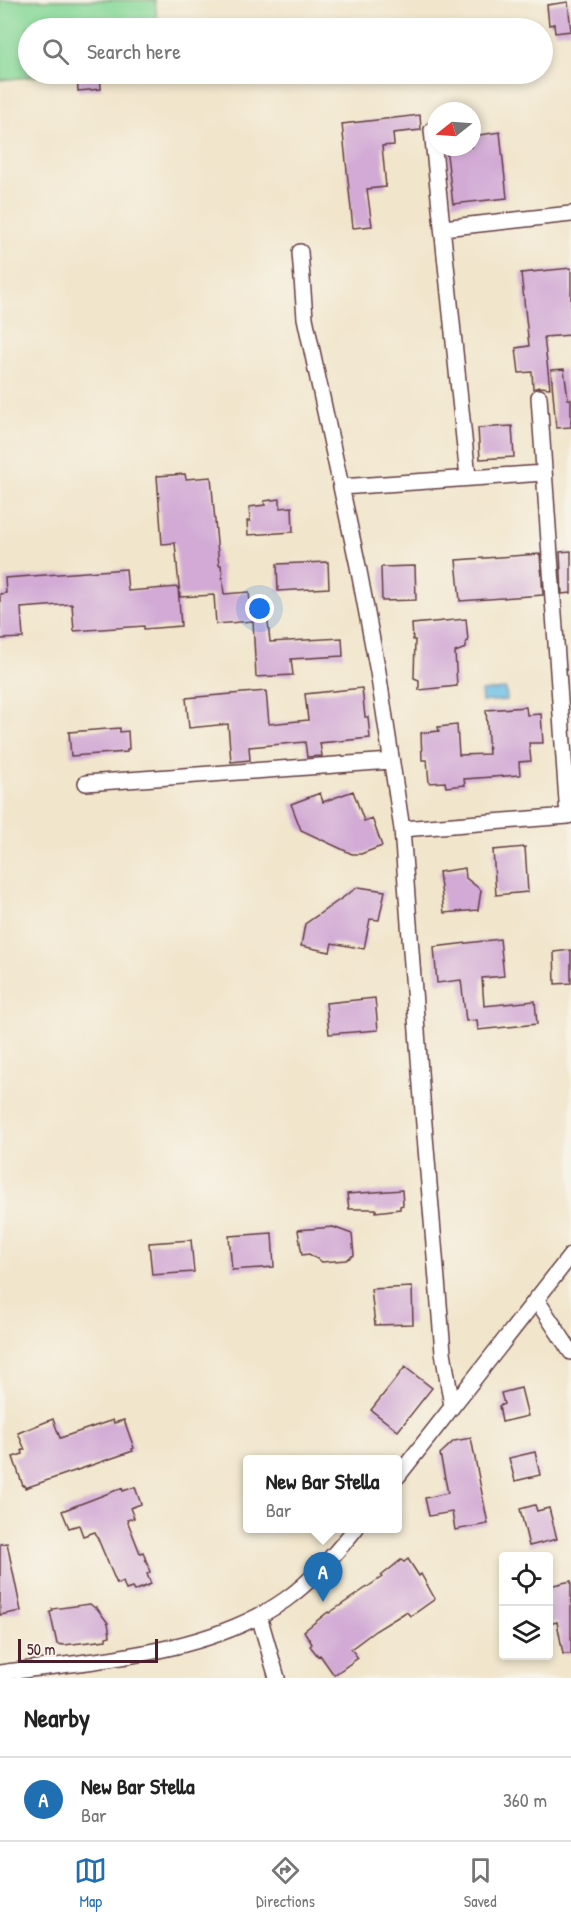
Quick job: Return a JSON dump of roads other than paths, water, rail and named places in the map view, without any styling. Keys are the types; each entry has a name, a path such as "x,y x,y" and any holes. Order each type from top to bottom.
{"street":[{"path":"435,156 468,477"},
{"path":"443,228 571,214"},
{"path":"300,252 305,318 378,672 402,829 442,1341 452,1406"},
{"path":"402,829 568,816 539,396"},
{"path":"341,487 544,472"},
{"path":"86,783 391,761"},
{"path":"402,1471 571,1255"},
{"path":"536,1299 571,1352"},
{"path":"0,1673 139,1654 179,1646 226,1631 259,1616 286,1600 337,1551 352,1533"},
{"path":"259,1616 277,1678"}],"water":[{"path":"506,689 507,700 482,702 481,691"}],"place":[{"name":"New Bar Stella","path":"323,1602"}]}
